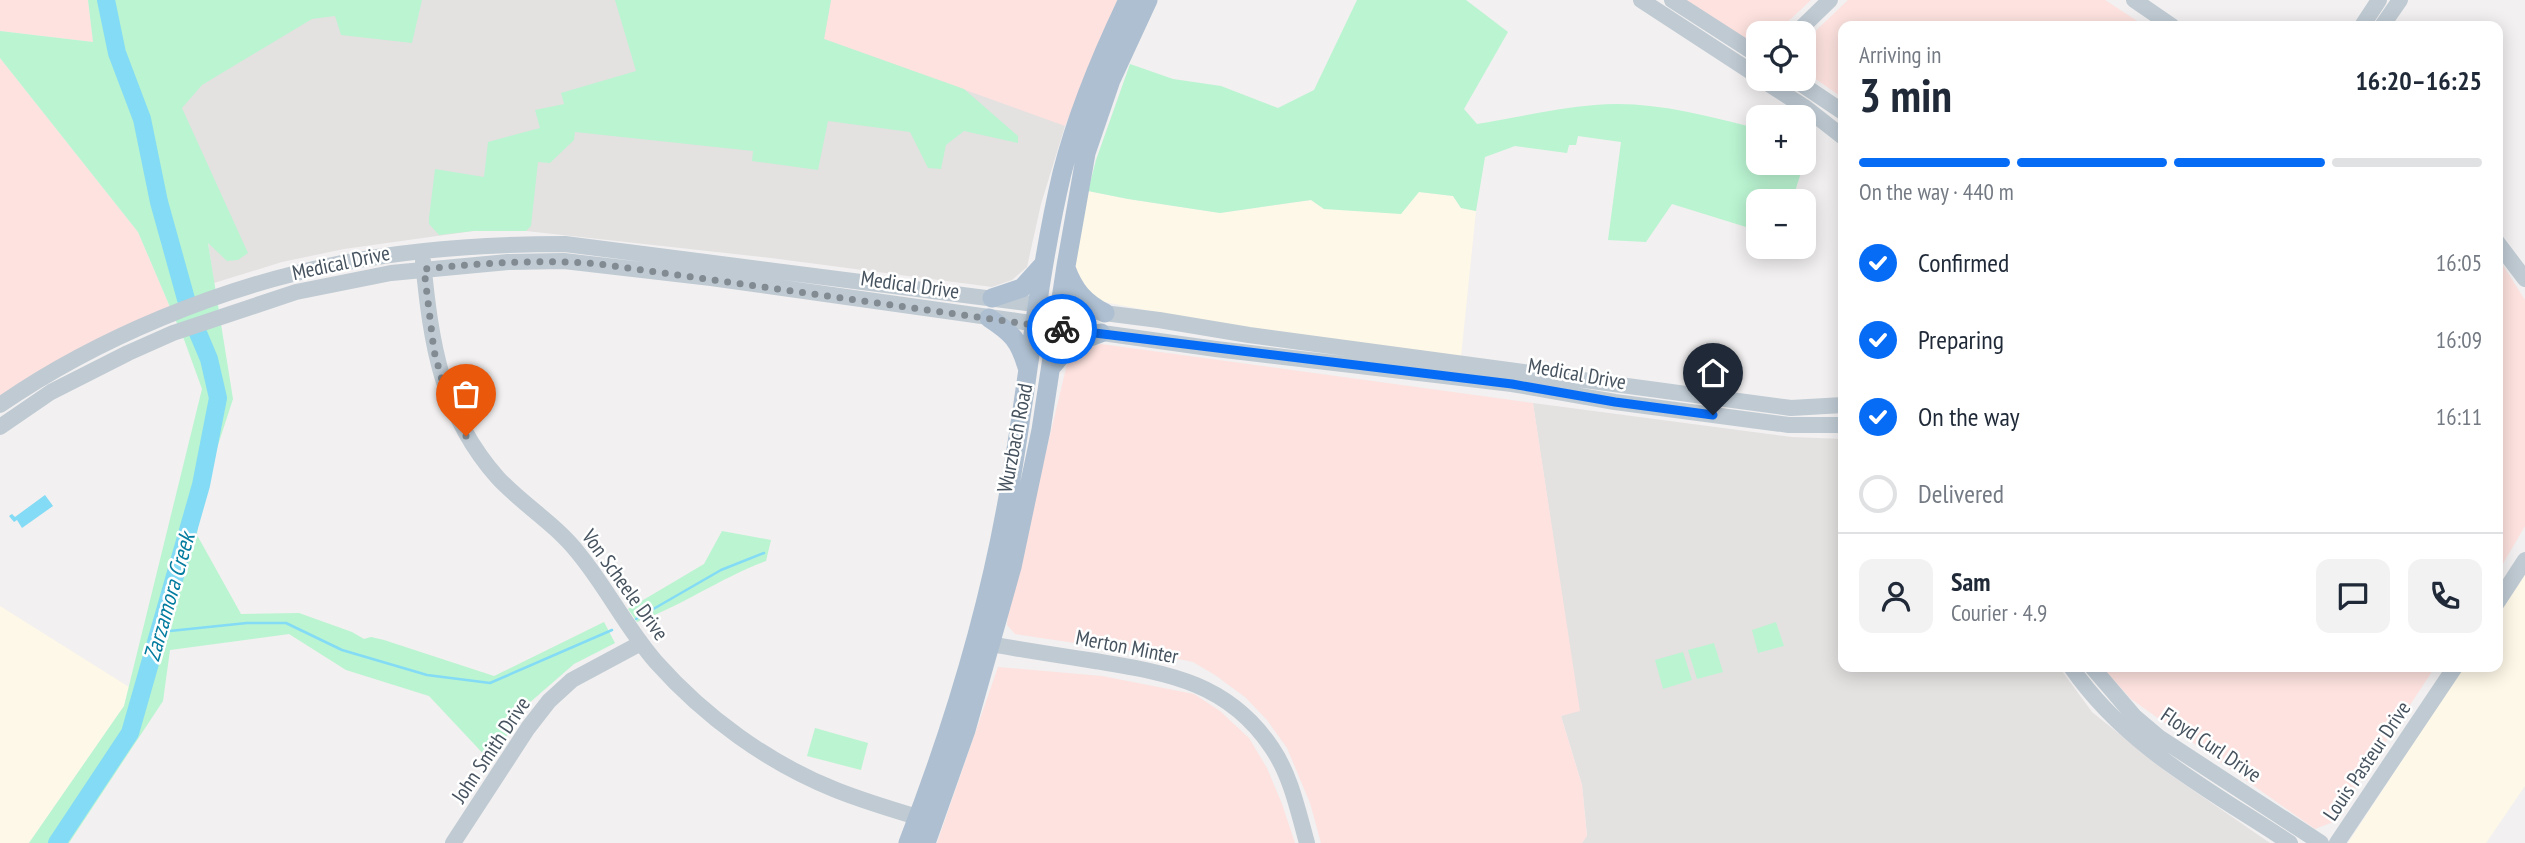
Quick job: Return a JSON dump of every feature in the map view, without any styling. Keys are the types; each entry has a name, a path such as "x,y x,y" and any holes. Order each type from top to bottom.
{"main road":[{"name":"Wurzbach Road","path":"983,643 1029,371 1044,262 1062,172 1080,113 1128,0"},
{"name":"Wurzbach Road","path":"926,843 926,819 938,764 1012,567 1041,430 1086,153 1108,90 1148,0"},
{"path":"992,298 1022,288 1037,274 1044,262"},
{"path":"1066,266 1077,291 1091,305 1105,313"},
{"path":"989,318 1014,337 1020,345 1029,371"},
{"path":"1052,366 1070,345 1101,333"},
{"name":"Wurzbach Road","path":"908,843 926,819"}],"street":[{"path":"1641,0 1746,67"},
{"path":"1672,0 1746,48"},
{"path":"1808,21 1830,0"},
{"path":"2134,0 2165,21"},
{"path":"2365,21 2379,0"},
{"path":"2385,21 2400,0"},
{"path":"1781,91 1838,132"},
{"path":"1812,91 1838,109"},
{"name":"Medical Drive","path":"0,405 52,370 164,317 291,275 336,264 507,244 600,246 1791,408 1838,405"},
{"path":"2503,250 2525,279"},
{"name":"Von Scheele Drive","path":"422,252 434,351 442,380 466,436 499,479 551,523 580,554 641,643 681,688 712,716 763,753 798,773 837,790 926,819"},
{"name":"Medical Drive","path":"0,427 79,376 173,332 296,292 424,269 508,262 564,261 1056,328 1512,384 1615,402 1789,425 1838,425"},
{"path":"1674,410 1677,393"},
{"path":"2503,594 2525,560"},
{"name":"John Smith Drive","path":"453,843 528,728 549,701 572,680 641,643"},
{"name":"Merton Minter","path":"983,643 1160,672 1195,683 1227,701 1254,724 1273,749 1287,776 1307,843"},
{"name":"Floyd Curl Drive","path":"2075,672 2100,704 2150,751 2290,843"},
{"name":"Floyd Curl Drive","path":"2096,672 2111,692 2160,738 2320,843"},
{"name":"Louis Pasteur Drive","path":"2337,843 2452,672"}],"shaded area":[{"path":"0,0 88,0 93,42 0,31"},
{"path":"148,0 1120,0 1065,126 1041,204 1027,267 1012,280 992,287 771,258 526,231 473,231 344,249 282,262 214,283 208,242"},
{"path":"831,0 1117,0 1065,126 824,39"},
{"path":"1683,0 1811,0 1789,21 1746,21 1746,41"},
{"path":"1848,0 2105,0 2137,21 1838,21 1838,95 1816,79 1816,31"},
{"path":"0,58 138,232 170,307 0,401"},
{"path":"1088,191 1220,213 1311,200 1324,209 1419,192 1453,196 1461,208 1476,211 1461,357 1208,322 1094,300 1072,268"},
{"path":"2503,265 2525,300 2525,526 2503,564"},
{"path":"1101,344 1533,403 1580,711 1561,716 1582,785 1587,836 1582,843 1321,843 1310,803 1287,748 1267,720 1245,697 1215,675 1193,662 1169,657 1015,634 1007,625 1009,607 1067,364 1082,350"},
{"path":"1533,403 1792,437 1838,439 1838,672 2063,672 2092,712 2168,773 2270,843 1582,843 1587,835 1582,785 1561,716 1579,710"},
{"path":"2525,574 2525,786 2486,843 2348,843 2460,672 2503,672 2503,605"},
{"path":"0,606 129,687 124,706 29,843 0,843"},
{"path":"998,667 1102,676 1194,694 1220,711 1249,738 1267,768 1295,843 937,843"},
{"path":"2107,672 2432,672 2333,822 2315,829 2131,699"}],"green space":[{"path":"88,0 422,0 412,43 341,35 335,16 312,19 202,85 182,108 248,253 238,260 227,261 208,243 233,399 201,497 197,535 241,614 299,613 364,639 371,637 384,640 494,676 604,622 615,643 574,664 528,704 490,761 429,696 346,670 289,634 170,650 163,701 69,843 29,843 124,706 202,389 138,232 0,58 0,31 93,42"},
{"path":"615,0 831,0 824,39 964,89 1018,136 1018,143 964,131 946,145 941,169 928,168 910,132 828,121 818,170 752,161 753,151 575,132 574,140 550,163 538,162 531,226 526,231 473,231 439,235 429,224 435,169 484,177 488,142 540,128 535,110 564,104 561,93 636,71"},
{"path":"1357,0 1466,0 1508,32 1464,109 1477,124 1595,105 1656,107 1746,126 1746,175 1800,175 1796,189 1746,189 1746,227 1672,204 1646,242 1608,240 1621,142 1578,136 1576,145 1569,145 1567,153 1515,146 1485,157 1476,211 1461,208 1453,196 1419,192 1401,214 1324,209 1311,200 1220,213 1088,191 1096,160 1130,64 1173,79 1221,86 1278,108 1314,90"},
{"path":"722,531 771,540 766,561 637,622 628,609 704,564"},
{"path":"1776,622 1784,646 1758,653 1752,630"},
{"path":"1714,643 1723,672 1697,679 1688,650"},
{"path":"1683,652 1692,680 1663,689 1655,660"},
{"path":"815,728 868,743 861,770 807,756"}],"water":[{"path":"45,495 53,506 22,528 17,520 14,522 9,516 12,514 15,517"}],"waterway":[{"name":"Zarzamora Creek","path":"106,0 117,53 142,119 159,202 186,299"},
{"name":"Zarzamora Creek","path":"57,843 130,733 201,485 218,398 209,359 198,333"},
{"path":"636,619 721,570 764,553"},
{"path":"160,632 247,623 286,623 342,650 427,675 490,683 612,630"}],"way so far":[{"path":"466,436 453,410 434,351 424,269 508,262 564,261 600,264 1062,329"}],"route":[{"path":"1062,329 1512,384 1713,415"}]}
